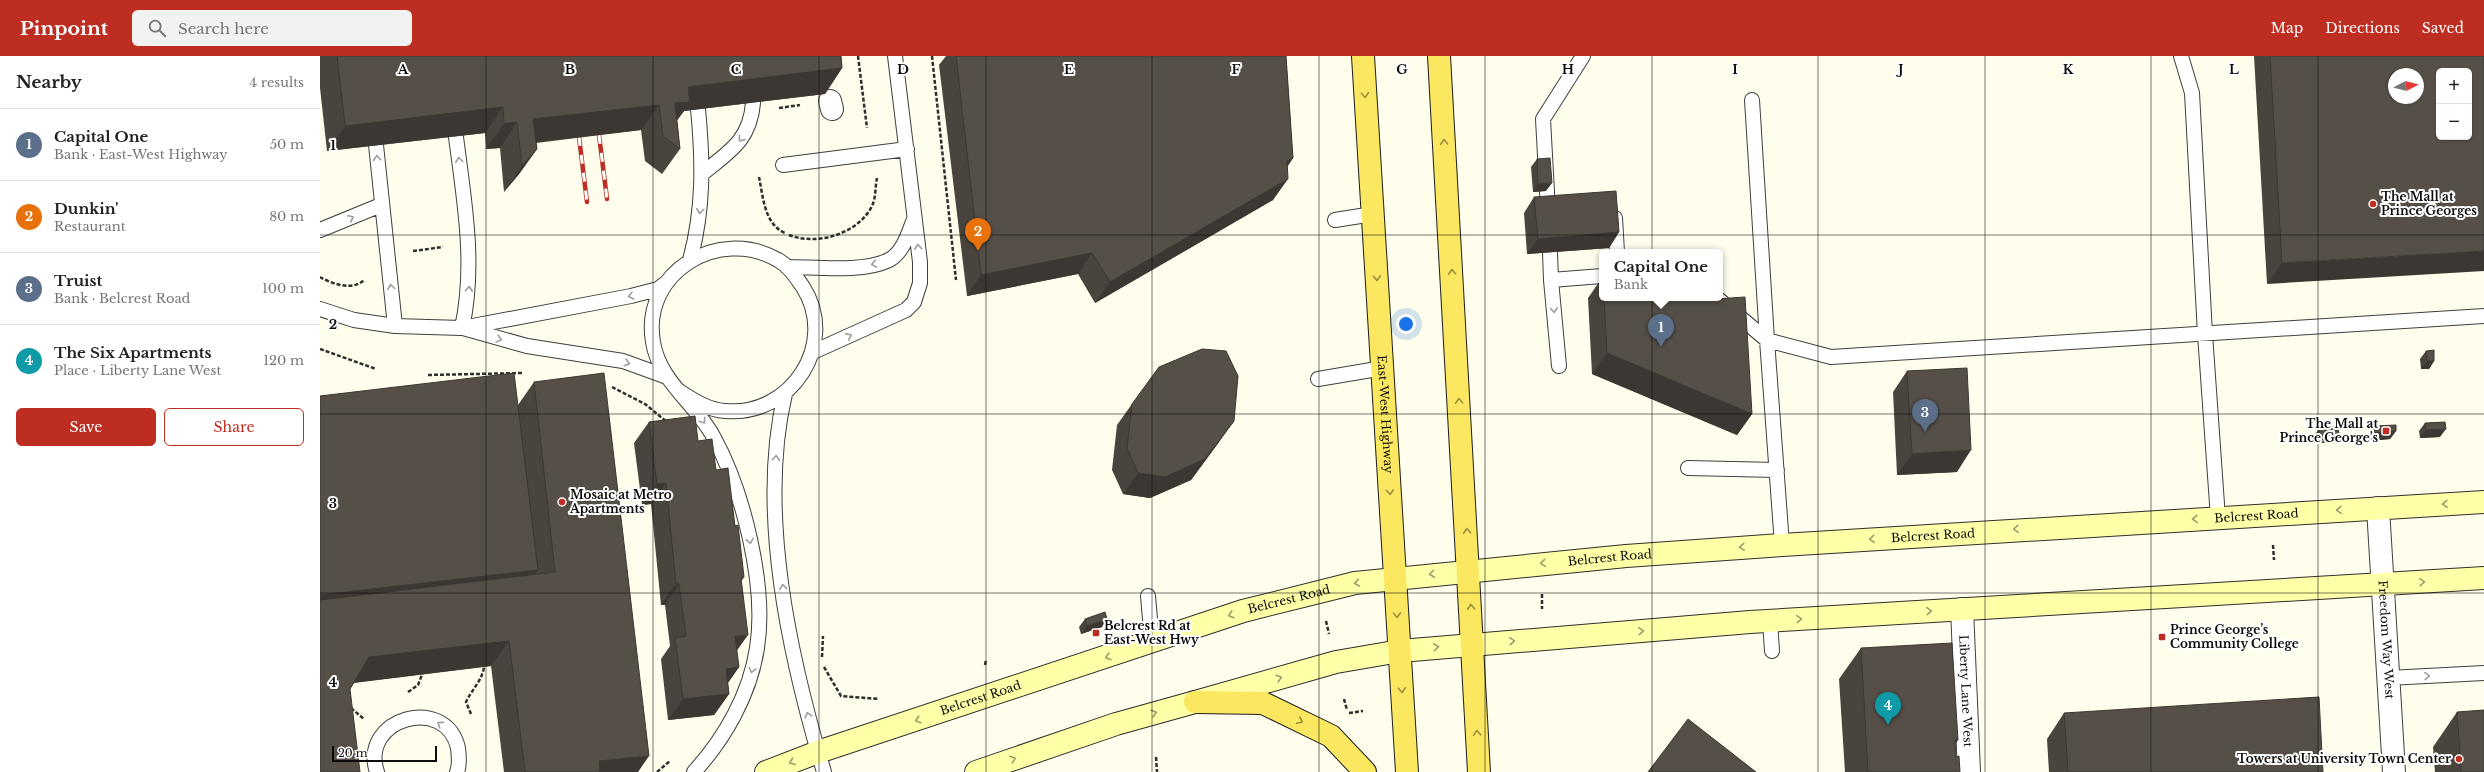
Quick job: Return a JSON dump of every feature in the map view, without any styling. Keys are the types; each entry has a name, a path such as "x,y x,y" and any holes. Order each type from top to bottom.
{"main road":[{"name":"East-West Highway","path":"1363,56 1407,772"},
{"path":"1439,56 1480,772"},
{"name":"Belcrest Road","path":"766,772 821,762 1152,642 1243,611 1355,583 1469,570 1782,545 2484,502"},
{"path":"976,772 1116,724 1336,662 1400,651 1770,621 2484,578"},
{"path":"1195,702 1263,703 1331,736 1365,772"}],"street":[{"name":"Freedom Way West","path":"2378,508 2394,772"},
{"name":"Liberty Lane West","path":"1962,609 1969,772"}],"lane":[{"path":"813,352 906,310 914,302 920,283 915,216 895,56"},
{"path":"1548,210 1543,119 1583,56"},
{"path":"2181,56 2192,93 2205,334 2218,518"},
{"path":"1752,100 1782,545"},
{"path":"703,173 736,146 746,134 752,116 753,103"},
{"path":"690,260 698,230 703,173 698,109"},
{"path":"456,137 469,244 470,287 462,328"},
{"path":"376,145 381,205 395,326"},
{"path":"783,165 907,149"},
{"path":"320,230 381,205"},
{"path":"1615,210 1617,249"},
{"path":"1335,220 1373,214"},
{"path":"787,267 855,267 889,260 901,247 915,216"},
{"path":"320,309 354,320 395,326 462,328 632,296 658,289 690,260 706,253 730,247 753,250 778,260 787,267 810,298 816,329 813,352 804,372 785,394 771,403 745,412 723,412 699,404 679,391"},
{"path":"1550,252 1551,280 1559,366"},
{"path":"1551,280 1599,276"},
{"path":"667,282 658,299 652,323 653,342 661,367 667,377 697,411 713,436 738,497 746,522 753,555 759,620 757,648 750,678 738,707 719,742 694,772"},
{"path":"1722,301 1767,340 1831,357 2484,316"},
{"path":"462,328 527,346 623,361 667,377"},
{"path":"1318,379 1382,368"},
{"path":"785,394 776,462 777,534 785,613 796,671 821,762"},
{"path":"1688,468 1777,470"},
{"path":"1148,596 1152,642"},
{"path":"1770,621 1772,651"},
{"path":"2388,678 2484,673"},
{"path":"377,772 375,756 378,742 385,731 404,719 417,717 431,719 449,731 457,744 459,756 457,772"}],"path":[{"path":"858,56 868,131"},
{"path":"932,56 956,280"},
{"path":"848,231 864,217 872,205 877,178"},
{"path":"408,252 446,246"},
{"path":"320,277 331,284 349,286 363,282 367,277"},
{"path":"320,349 376,369"},
{"path":"428,375 528,373"},
{"path":"607,384 645,404 671,425"},
{"path":"2272,540 2274,562"},
{"path":"1542,590 1542,609"},
{"path":"1326,619 1329,634"},
{"path":"823,636 822,664 841,696 881,699"},
{"path":"984,670 986,660"},
{"path":"402,694 418,685 423,675 422,667"},
{"path":"474,720 466,702 471,691 482,679 484,667"},
{"path":"1344,699 1348,713 1363,711"},
{"path":"348,706 364,720 368,715"},
{"path":"1156,757 1156,772"}],"building":[{"path":"337,56 841,56 842,68 688,87 690,102 675,103 680,149 663,136 659,105 533,119 537,149 522,166 517,122 504,124 503,107 345,126"},
{"path":"956,56 1286,56 1293,158 1287,161 1288,179 1110,282 1092,253 981,275"},
{"name":"The Mall at Prince Georges","path":"2270,56 2484,56 2484,251 2282,263"},
{"path":"1550,158 1552,183 1538,184 1537,159"},
{"path":"1616,191 1619,232 1538,239 1534,197"},
{"path":"1745,297 1752,414 1607,353 1604,301 1723,301 1723,299"},
{"path":"1202,349 1226,351 1238,376 1234,421 1205,459 1165,477 1138,473 1127,448 1132,404 1159,367"},
{"path":"2434,350 2434,361 2427,361 2426,351"},
{"path":"1967,368 1971,450 1912,454 1907,371"},
{"path":"514,373 538,570 320,595 320,396"},
{"name":"Mosaic at Metro Apartments","path":"604,373 649,756 599,761 600,772 525,772 509,641 369,657 350,689 360,772 320,772 320,600 555,572 534,382"},
{"path":"695,416 698,441 712,439 716,470 728,468 735,526 738,525 744,577 741,578 748,635 735,636 739,667 726,669 729,694 683,699 675,638 686,636 679,584 676,584 666,483 657,484 649,422"},
{"path":"2445,422 2446,429 2426,430 2425,423"},
{"path":"2396,425 2396,431 2374,433 2374,426"},
{"path":"2338,428 2339,434 2319,435 2319,429"},
{"path":"1105,612 1107,619 1087,626 1085,619"},
{"path":"1952,643 1958,740 1955,740 1956,757 1959,756 1960,772 1868,772 1861,648"},
{"path":"2319,697 2323,772 2068,772 2064,713"},
{"path":"2484,710 2484,772 2461,772 2457,712"},
{"path":"1688,719 1756,772 1648,772"}],"railway":[{"path":"599,135 607,199"},
{"path":"579,137 587,202"}],"place":[{"name":"The Mall at Prince Georges","path":"2373,204"},
{"name":"Dunkin'","path":"978,251"},
{"name":"Capital One","path":"1661,347"},
{"name":"The Mall at Prince George’s","path":"2386,431"},
{"name":"Truist","path":"1925,432"},
{"name":"Mosaic at Metro Apartments","path":"562,502"},
{"name":"Belcrest Rd at East-West Hwy","path":"1096,633"},
{"name":"Prince George’s Community College","path":"2162,637"},
{"name":"The Six Apartments","path":"1888,725"},
{"name":"Towers at University Town Center","path":"2459,759"}]}
